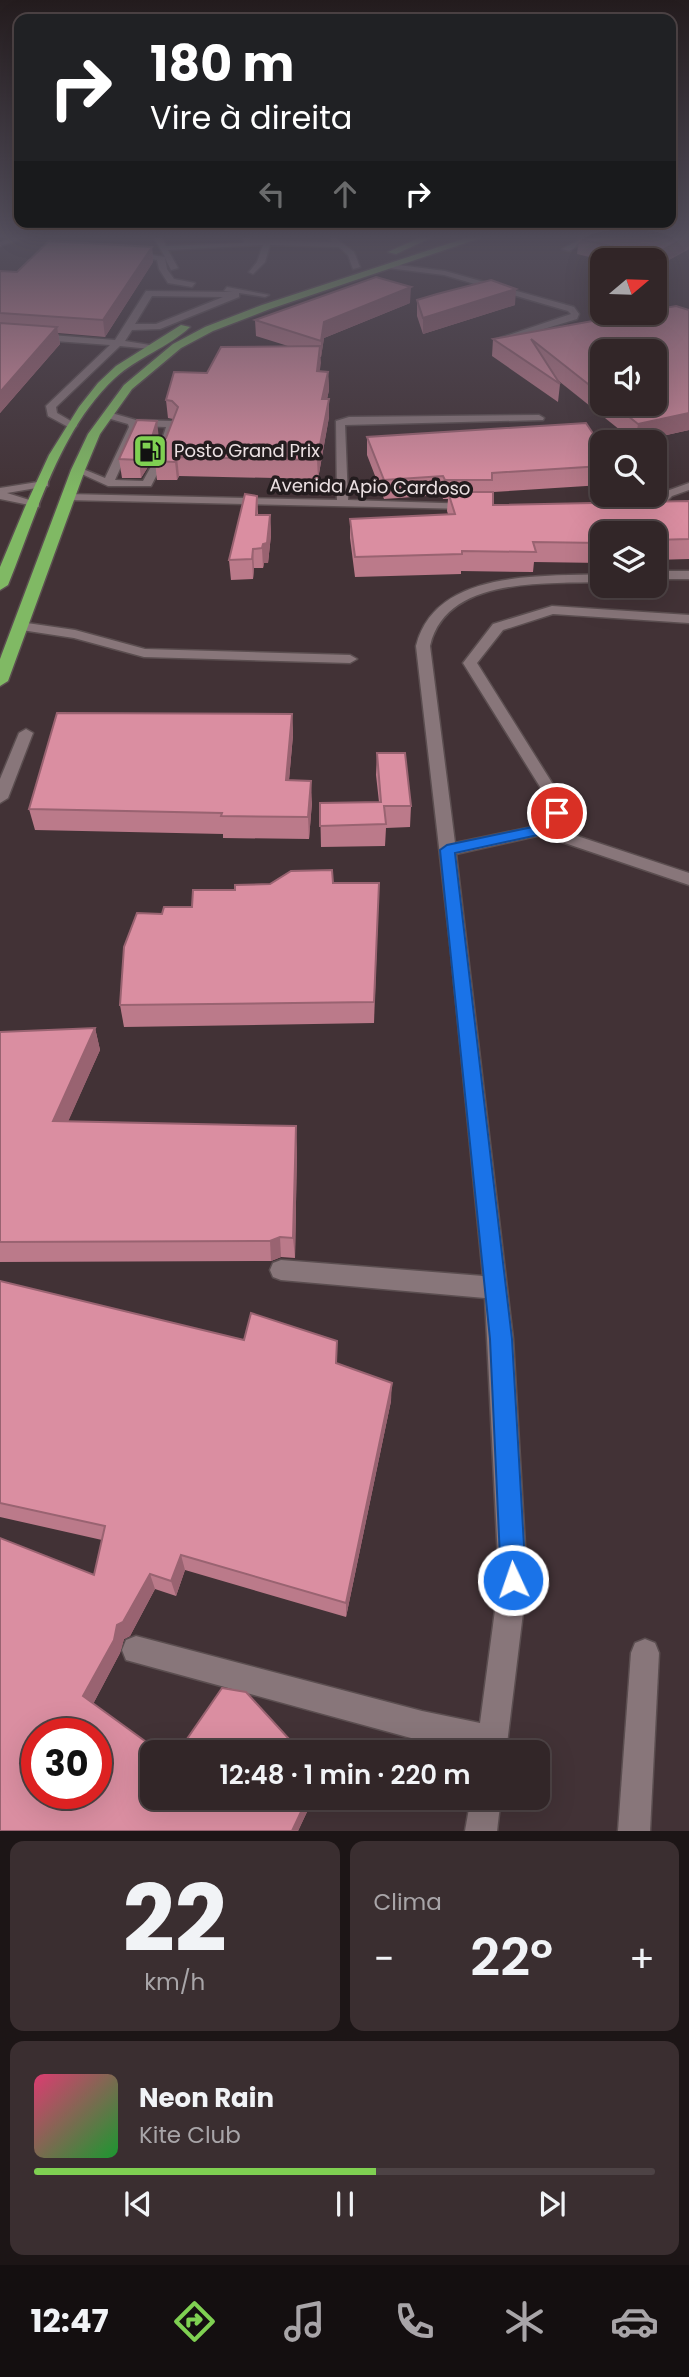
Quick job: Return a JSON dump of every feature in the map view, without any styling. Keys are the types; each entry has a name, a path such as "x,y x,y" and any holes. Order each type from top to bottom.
{"highway":[{"path":"0,585 65,435 103,383 151,346 197,321"},
{"path":"0,681 66,497 94,435 128,387 177,346 209,329 231,321"}],"street":[{"path":"72,426 52,414 51,406 118,343 133,321"},
{"path":"129,327 157,327 171,321"},
{"path":"497,342 560,321"},
{"path":"0,334 151,346"},
{"path":"78,471 108,484 147,484 172,424 132,422 108,415"},
{"path":"343,505 340,423 349,420 539,418"},
{"path":"108,484 134,427 132,422"},
{"path":"0,493 44,484"},
{"path":"674,505 651,505 668,494 689,486"},
{"path":"0,493 35,505"},
{"name":"Avenida Apio Cardoso","path":"66,497 476,506"},
{"path":"667,575 689,575"},
{"path":"493,1740 513,1580 501,1339 423,646 431,622 467,595 509,583 590,579"},
{"path":"542,830 557,813 556,802 470,663 498,627 552,610 689,619"},
{"path":"20,626 75,634 144,653 350,659"},
{"path":"0,798 26,733"},
{"path":"447,850 542,830 689,879"},
{"path":"281,1270 496,1288"},
{"path":"136,1650 471,1740"},
{"path":"634,1831 645,1653"},
{"path":"481,1831 484,1810"}],"building":[{"path":"260,321 325,321 321,341"},
{"path":"590,321 590,326 667,326 667,321 689,321 689,413 638,424 628,416 667,416 667,339 590,339 590,386 531,339 560,384 493,339"},
{"path":"0,323 57,327 0,392"},
{"path":"320,346 317,371 328,372 322,399 329,399 317,460 177,457 175,462 155,461 162,448 159,442 149,443 139,460 119,459 137,420 157,421 152,437 159,441 166,438 178,407 172,401 166,400 174,372 207,373 221,347"},
{"path":"586,423 591,430 590,467 492,473 492,480 445,480 443,476 384,480 367,437"},
{"path":"448,492 493,492 493,505 590,503 590,507 667,507 667,501 689,501 689,539 667,540 667,521 590,521 590,543 533,542 536,552 462,551 462,554 355,557 350,519 455,514"},
{"path":"245,494 257,496 256,515 270,515 267,543 263,544 262,548 253,549 252,559 229,560"},
{"path":"57,713 292,714 286,780 311,781 308,817 29,809"},
{"path":"377,753 405,753 411,806 384,806 386,824 320,826 320,803 381,802"},
{"path":"332,870 333,883 379,883 374,1002 120,1005 124,947 137,913 162,914 164,907 192,907 193,890 235,890 235,885 270,884 291,871"},
{"path":"95,1028 53,1121 296,1126 293,1238 280,1237 270,1241 0,1242 0,1032"},
{"path":"0,1281 244,1340 251,1313 337,1341 336,1363 392,1383 346,1603 181,1555 171,1581 150,1574 123,1622 117,1625 114,1640 83,1696 144,1740 140,1740 140,1810 302,1810 292,1831 0,1831 0,1538 94,1575 105,1526 0,1503"},
{"path":"222,1688 246,1692 290,1740 186,1740"}],"place":[{"name":"Posto Grand Prix","path":"150,451"}],"route":[{"path":"513,1580 501,1339 447,850 542,830 557,813"}]}
